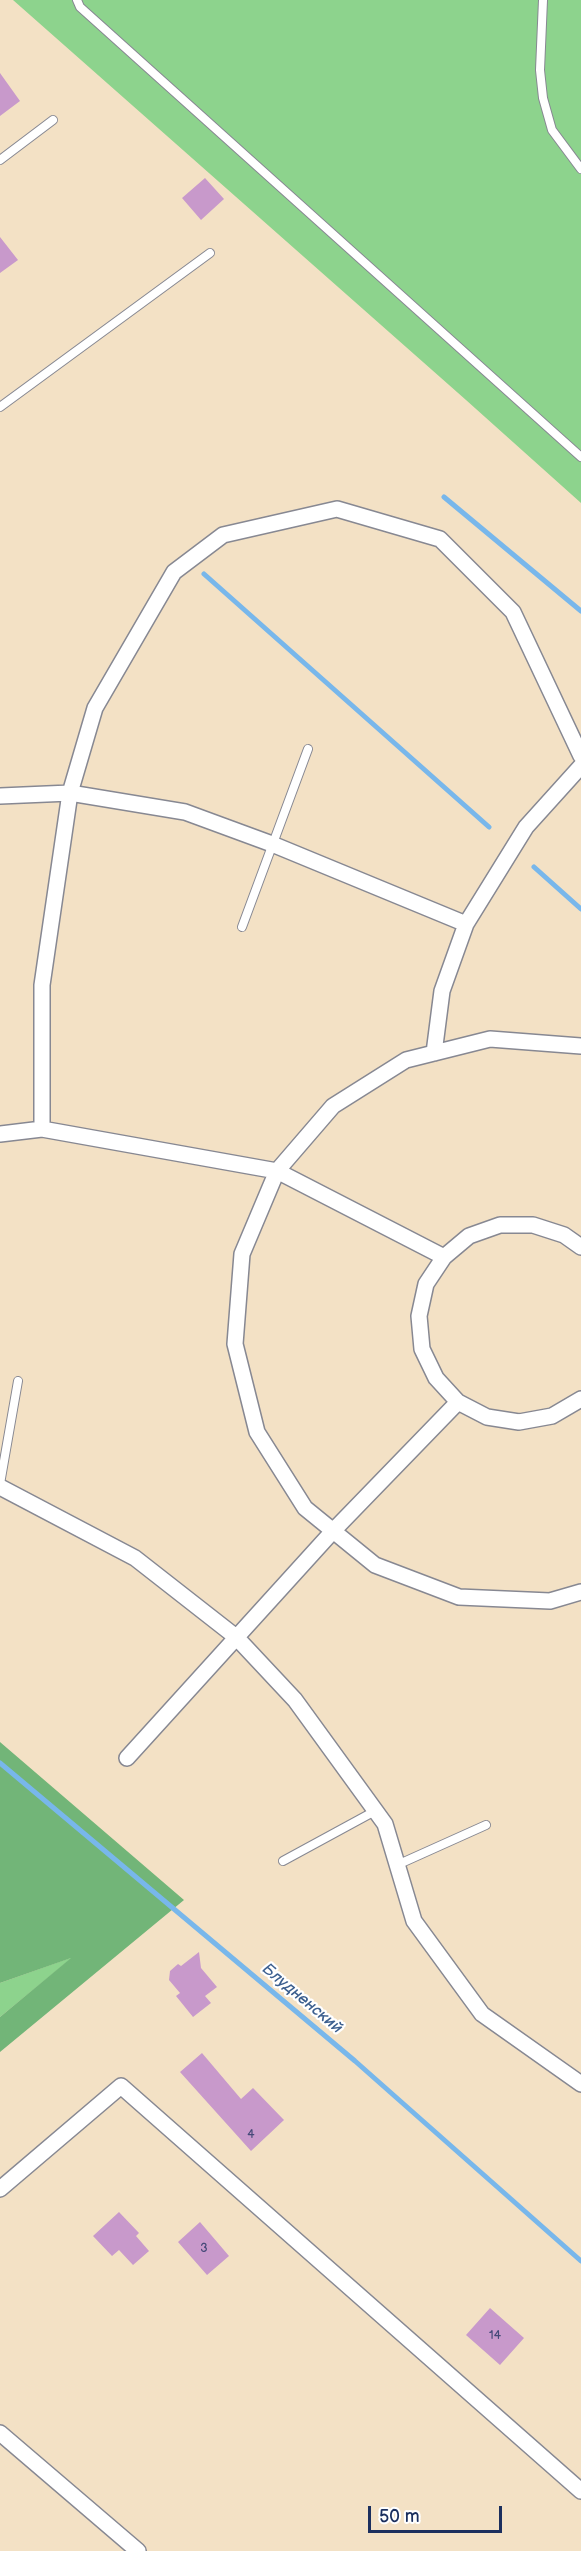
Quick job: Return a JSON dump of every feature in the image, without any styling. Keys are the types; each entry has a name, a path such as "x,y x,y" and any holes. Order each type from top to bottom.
{"street":[{"path":"42,1129 42,985 70,793 95,708 174,572 223,535 338,509 440,539 513,612 581,756"},
{"path":"434,1053 442,990 466,924 526,827 581,766"},
{"path":"0,796 70,793 185,812 272,844 466,924"},
{"path":"581,1046 490,1039 406,1060 333,1106 277,1171 242,1254 235,1344 257,1432 305,1508 375,1565 459,1597 550,1601 581,1592"},
{"path":"0,1134 42,1129 277,1171 444,1257"},
{"path":"581,1247 564,1235 533,1225 500,1225 469,1236 444,1257 426,1284 419,1316 422,1349 436,1378 458,1402 487,1417 519,1422 552,1416 581,1400"},
{"path":"127,1758 333,1531 458,1402"},
{"path":"0,1485 135,1558 236,1637 295,1700 385,1824 414,1921 482,2014 581,2084"},
{"path":"0,2189 121,2086 581,2491"},
{"path":"0,2433 138,2551"}],"lane":[{"path":"77,0 80,7 581,457"},
{"path":"543,0 540,70 543,99 552,130 581,169"},
{"path":"0,160 53,120"},
{"path":"0,407 210,253"},
{"path":"242,927 308,749"},
{"path":"0,1485 18,1381"},
{"path":"283,1861 375,1811"},
{"path":"397,1865 486,1824"}],"green space":[{"path":"13,0 581,0 581,503 466,400"},
{"path":"0,1742 184,1900 0,2052 0,2017 71,1958 0,1983"},
{"path":"73,1957 0,2017 0,1983"}],"building":[{"path":"0,73 20,101 0,116"},
{"path":"205,178 224,199 201,220 182,198"},
{"path":"0,237 18,260 0,273"},
{"path":"199,1952 201,1968 217,1987 205,1996 211,2003 193,2017 176,1996 180,1993 169,1980 170,1971 178,1964 181,1966"},
{"path":"202,2053 241,2099 253,2088 284,2120 251,2151 180,2072"},
{"path":"119,2212 139,2233 136,2236 149,2251 133,2265 119,2250 112,2256 93,2236"},
{"path":"200,2222 229,2256 207,2275 178,2242"},
{"path":"490,2308 524,2338 500,2365 466,2335"}],"waterway":[{"path":"444,497 581,611"},
{"path":"204,574 489,827"},
{"path":"534,867 581,909"},
{"name":"Блудненский","path":"0,1763 355,2061 581,2261"}]}
